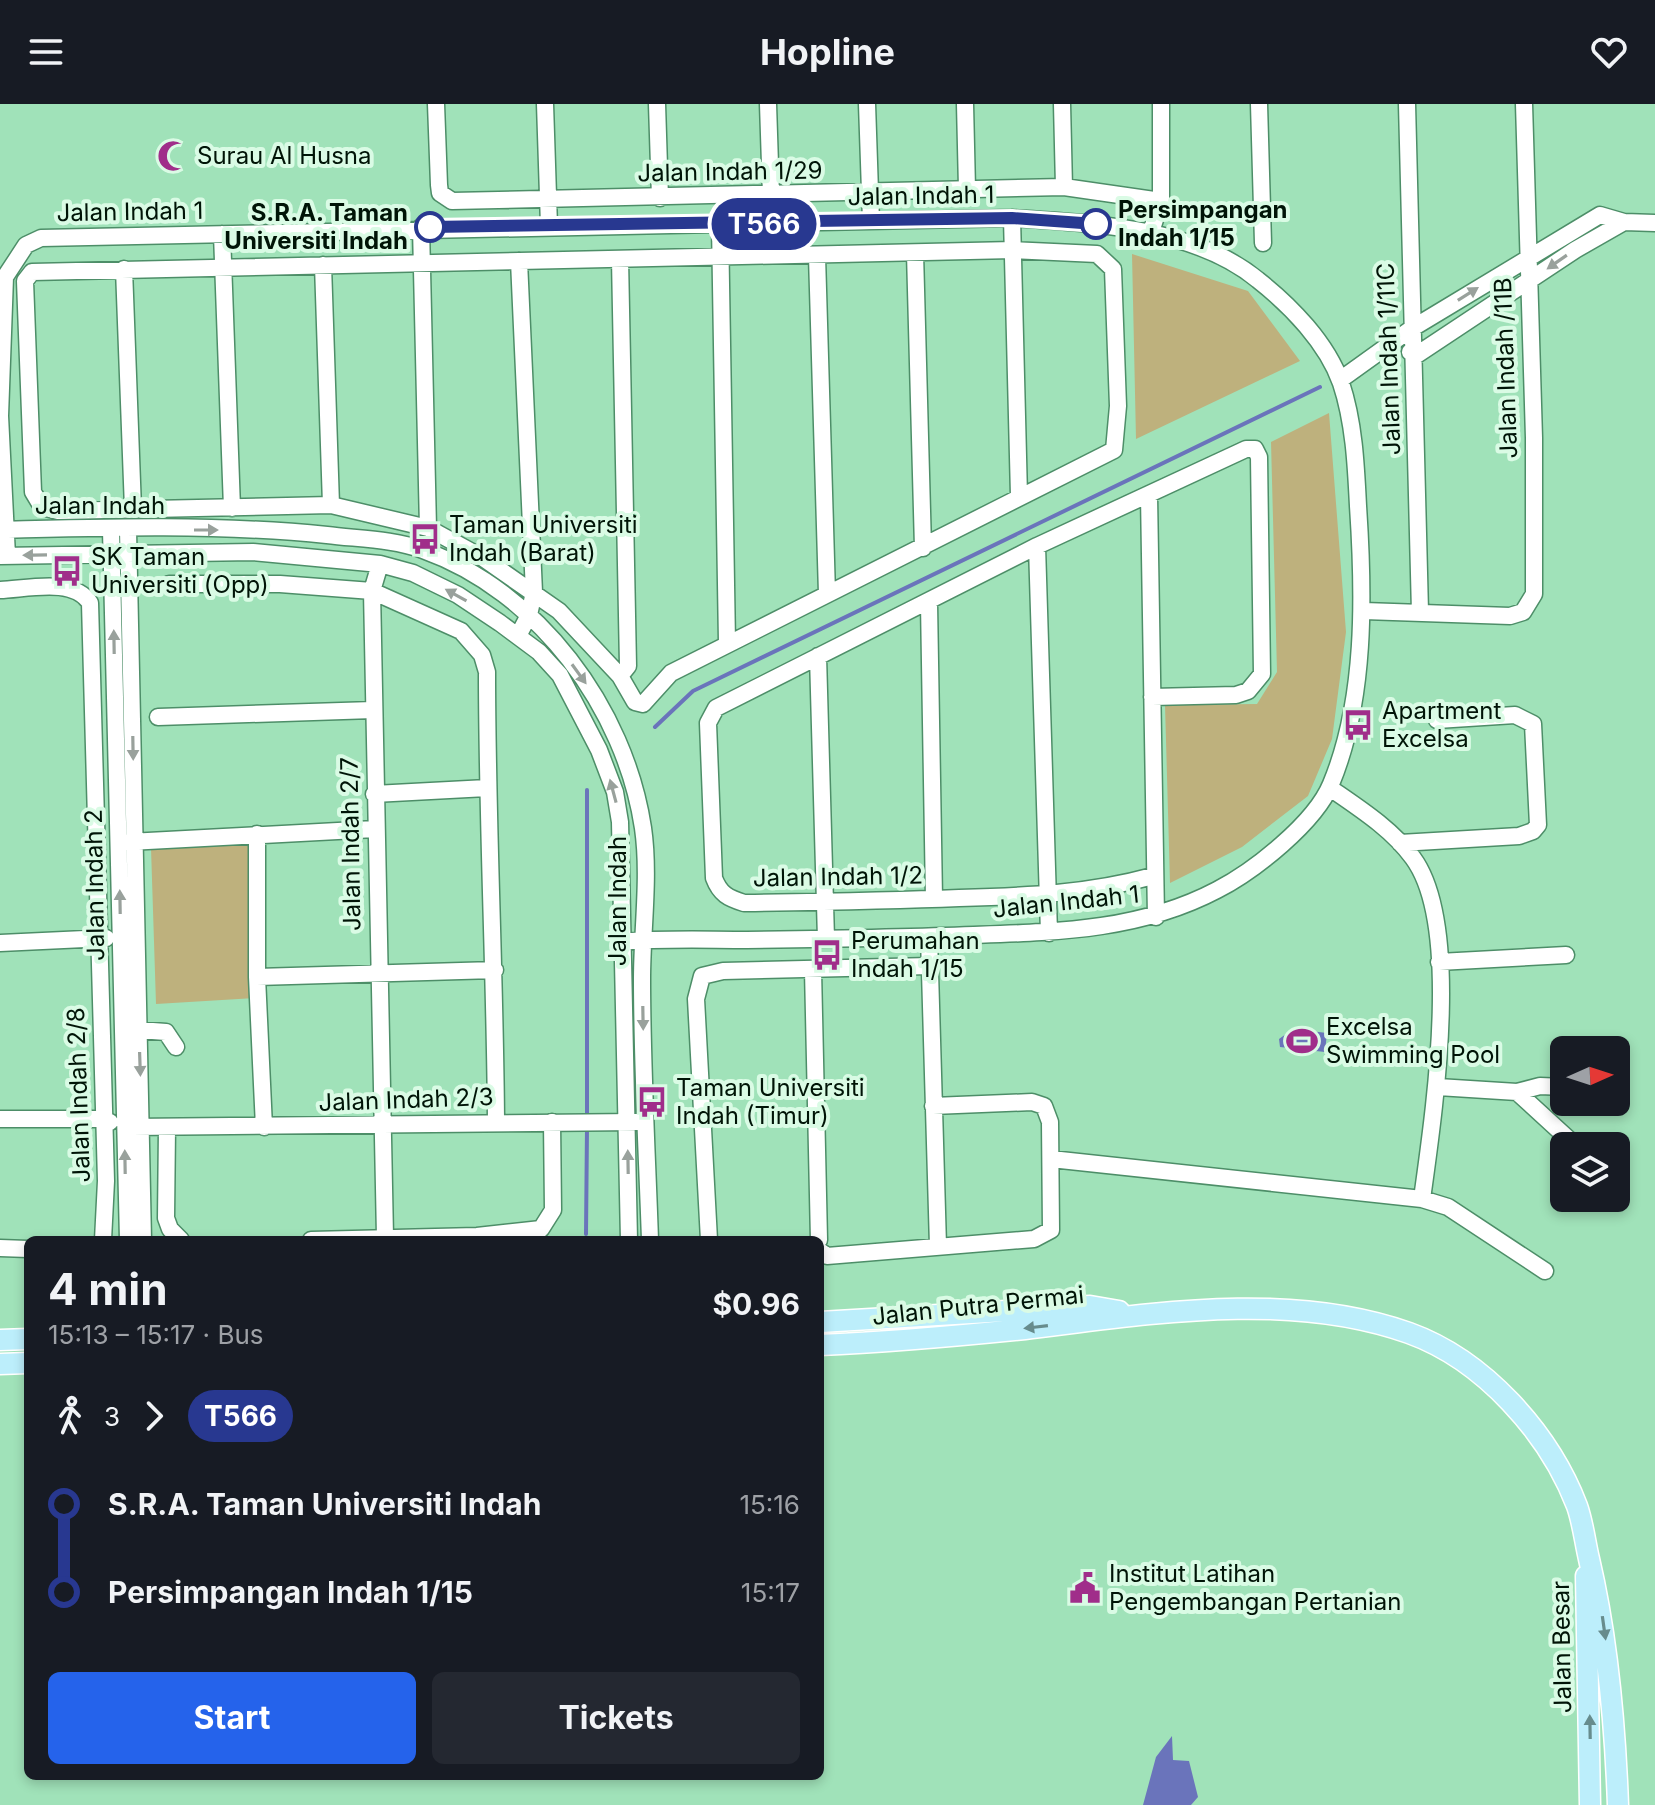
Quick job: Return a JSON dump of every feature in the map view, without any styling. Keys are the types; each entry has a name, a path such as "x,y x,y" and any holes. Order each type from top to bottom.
{"main road":[{"name":"Jalan Putra Permai","path":"824,1322 1090,1306 1142,1315"},
{"name":"Jalan Putra Permai","path":"824,1345 921,1340 1142,1315 1315,1313 1409,1333 1477,1371 1515,1409 1544,1445 1578,1509 1587,1552"},
{"path":"0,1340 24,1339"},
{"path":"0,1364 24,1363"},
{"name":"Jalan Besar","path":"1587,1552 1584,1620 1589,1688 1590,1805"},
{"name":"Jalan Besar","path":"1587,1552 1603,1619 1618,1805"}],"street":[{"name":"Jalan Indah 1/29","path":"436,104 439,185 446,199 548,201 1064,187 1161,201"},
{"path":"545,104 549,226"},
{"path":"657,104 660,198"},
{"path":"768,104 771,195"},
{"path":"867,104 871,221"},
{"path":"965,104 967,189"},
{"path":"1062,104 1064,187"},
{"path":"1151,232 1161,201 1161,104"},
{"path":"1259,104 1263,243"},
{"name":"Jalan Indah 1/11C","path":"1407,104 1420,612"},
{"name":"Jalan Indah /11B","path":"1420,612 1510,616 1523,612 1534,594 1534,438 1526,258 1524,104"},
{"path":"1340,380 1411,329 1600,215 1624,222 1655,223"},
{"path":"1012,218 1019,496"},
{"name":"Jalan Indah 1","path":"4,556 0,416 5,277 26,245 41,238 421,227 720,225 1012,218 1088,223 1151,232 1206,251 1254,276 1309,329 1340,380 1356,462 1364,611 1347,733 1330,788 1301,823 1268,855 1219,889 1156,917 1049,933 622,942"},
{"path":"1393,341 1415,356 1624,222"},
{"path":"720,225 727,643"},
{"path":"421,227 428,528"},
{"path":"222,234 232,508"},
{"path":"1013,250 1097,254 1109,262 1114,277 1118,432 1114,450 671,673 643,704 635,702 620,676 559,611 483,558 428,528 331,505 50,510 36,501 33,492 25,281 32,272 915,253 1013,250"},
{"path":"915,253 923,548"},
{"path":"817,256 827,594"},
{"path":"620,259 628,666 620,676"},
{"path":"518,636 529,615 534,592 519,261"},
{"path":"323,265 331,505"},
{"path":"124,269 133,509"},
{"path":"826,939 818,656 929,603 1037,546 1246,449 1255,449 1259,457 1262,674 1248,691 1236,695 1152,697"},
{"path":"1149,495 1156,917"},
{"name":"Jalan Indah","path":"3,530 274,530 385,541 421,549 455,563 529,615 557,643 588,687 630,779 644,832 643,940 650,1236"},
{"name":"Jalan Indah 2","path":"119,530 136,842 128,937 134,1127 143,1236"},
{"path":"1037,546 1049,933"},
{"name":"Jalan Indah","path":"4,556 253,552 380,564 413,573 458,595 539,652 560,675 584,715 615,792 620,822 629,1236"},
{"name":"Jalan Indah 2","path":"120,554 119,843 139,1030 128,1236"},
{"name":"Jalan Indah 2/7","path":"380,564 372,591 385,1236"},
{"path":"169,584 280,584 372,591 461,631 482,655 487,672 496,1121"},
{"name":"Jalan Indah 2/8","path":"0,590 79,590 90,603 106,1181 103,1236"},
{"path":"929,603 934,899"},
{"path":"1364,611 1420,612"},
{"name":"Jalan Indah 1/2","path":"818,656 716,708 708,723 714,878 719,891 744,903 826,904 1047,896 1113,887 1153,876"},
{"path":"158,717 373,710"},
{"path":"1400,843 1519,836 1538,825 1536,731 1528,719 1515,715 1437,720"},
{"path":"374,794 487,788"},
{"path":"1330,788 1366,812 1400,843 1414,858 1430,892 1439,962 1438,1087 1422,1199"},
{"path":"119,843 375,829"},
{"path":"257,834 257,977 264,1127"},
{"path":"1414,858 1456,840"},
{"path":"0,943 128,937"},
{"path":"929,937 938,1246"},
{"path":"1439,962 1566,955"},
{"path":"709,1236 697,986 702,976 723,971 930,966"},
{"path":"257,977 495,970"},
{"path":"813,970 819,1236"},
{"path":"139,1030 166,1032 176,1047"},
{"path":"1438,1087 1517,1092 1550,1086"},
{"path":"1517,1092 1561,1132"},
{"path":"824,1254 1041,1238 1051,1230 1050,1122 1047,1112 1038,1102 933,1106"},
{"name":"Jalan Indah 2/3","path":"0,1119 102,1119 134,1127 167,1128 646,1121"},
{"path":"477,1236 541,1229 553,1210 552,1122"},
{"path":"167,1128 166,1218 177,1236"},
{"path":"1051,1159 1422,1199 1448,1207 1545,1271"},
{"path":"0,1248 24,1249"}],"shaded area":[{"path":"1132,254 1248,291 1300,361 1136,439"},
{"path":"1329,413 1346,632 1332,739 1308,796 1242,847 1170,883 1165,705 1257,704 1277,672 1271,442"},
{"path":"252,842 255,998 156,1004 151,848"}],"water":[{"name":"Excelsa Swimming Pool","path":"1293,1029 1327,1033 1325,1052 1280,1047 1279,1039"},
{"path":"1172,1736 1173,1760 1189,1761 1198,1797 1191,1805 1143,1805 1156,1757"}],"waterway":[{"path":"655,727 693,691 1320,387"},
{"path":"587,790 587,1120"},
{"path":"586,1234 587,1128"}],"bus line":[{"name":"T566","path":"430,227 720,225 1012,218 1096,224"}],"place":[{"name":"Surau Al Husna","path":"173,156"},
{"name":"Persimpangan Indah 1/15","path":"1096,224"},
{"name":"S.R.A. Taman Universiti Indah","path":"430,227"},
{"name":"Taman Universiti Indah (Barat)","path":"425,539"},
{"name":"SK Taman Universiti (Opp)","path":"67,571"},
{"name":"Apartment Excelsa","path":"1358,725"},
{"name":"Perumahan Indah 1/15","path":"827,955"},
{"name":"Excelsa Swimming Pool","path":"1302,1041"},
{"name":"Taman Universiti Indah (Timur)","path":"652,1102"},
{"name":"Institut Latihan Pengembangan Pertanian","path":"1085,1588"}]}
